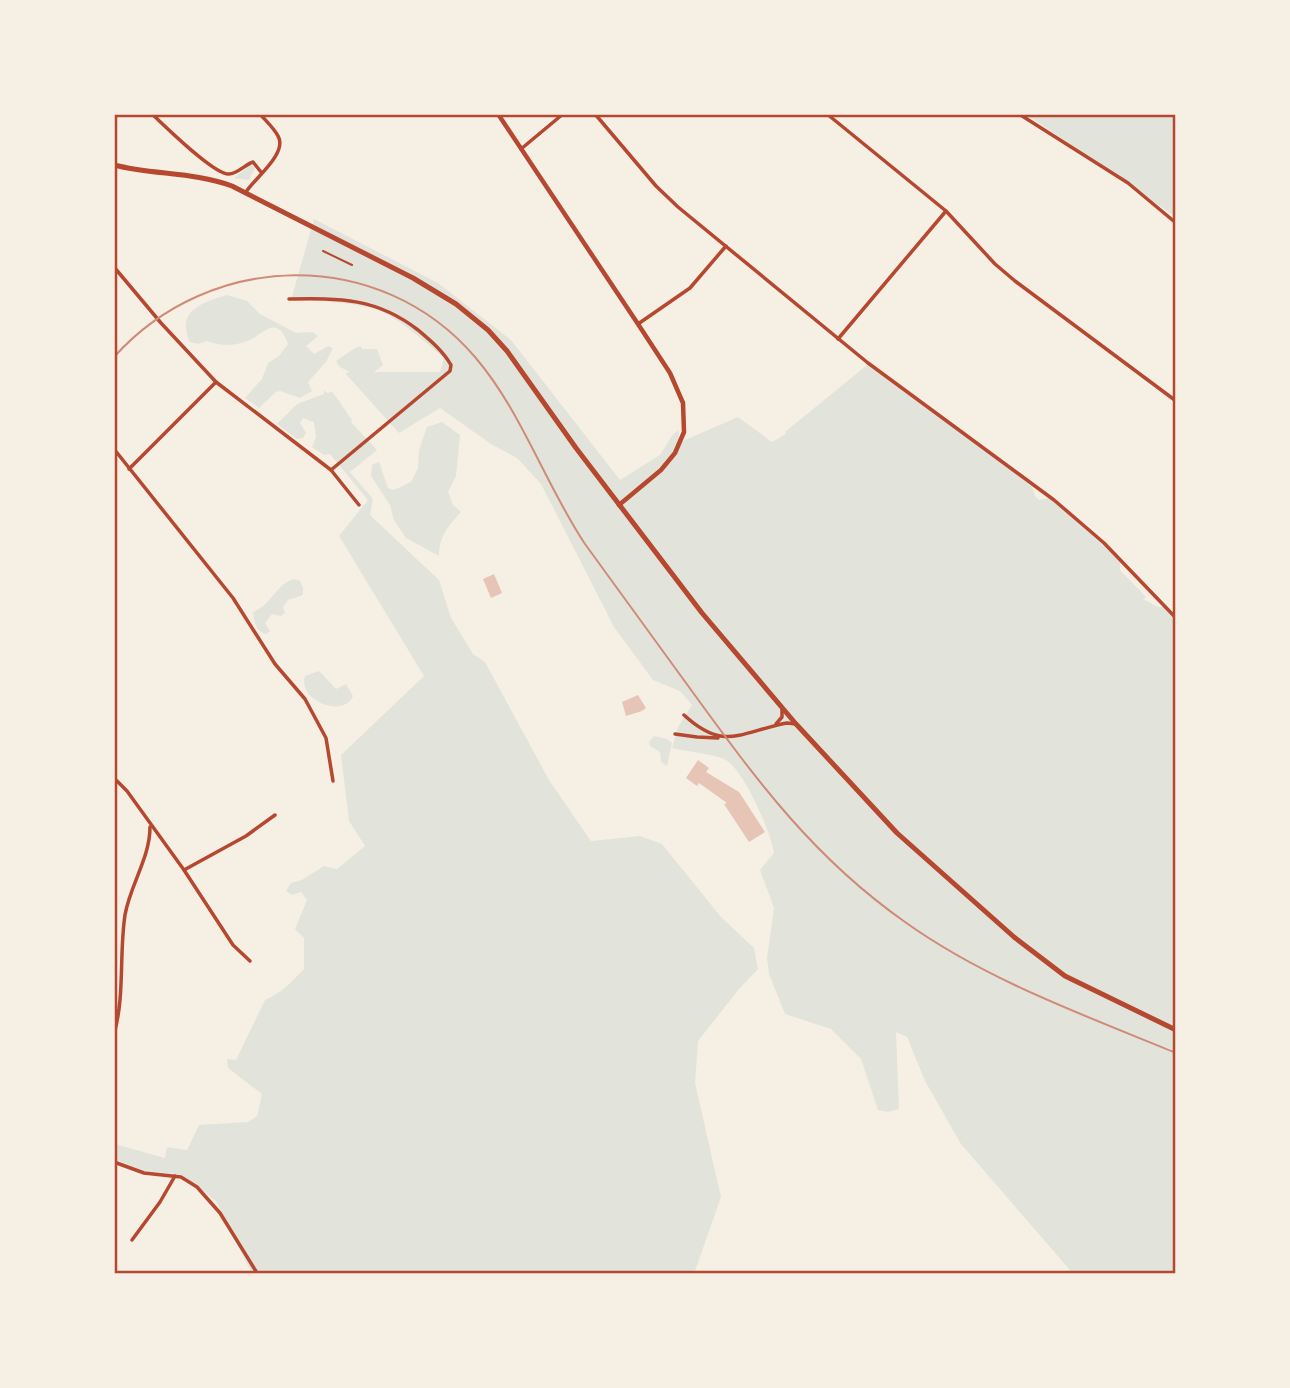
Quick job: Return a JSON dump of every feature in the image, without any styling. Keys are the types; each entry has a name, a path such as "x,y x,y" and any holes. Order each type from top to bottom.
{"main road":[{"path":"498,114 678,388 685,418 684,432 675,453 661,470 619,505"},
{"path":"114,165 201,176 246,192 413,278 446,297 472,317 507,351 522,370 555,419 702,613 796,724 897,832 1040,958 1065,976 1176,1030"}],"street":[{"path":"152,114 196,154 225,174 253,162 261,172"},
{"path":"246,192 276,158 280,141 260,114"},
{"path":"521,149 563,114"},
{"path":"595,114 666,197 838,339 1054,500 1104,543 1176,618"},
{"path":"827,114 946,211 995,264 1015,281 1176,401"},
{"path":"1019,114 1128,183 1176,223"},
{"path":"838,339 946,211"},
{"path":"638,324 690,288 726,246"},
{"path":"114,267 216,382 331,470 359,505"},
{"path":"289,299 346,301 382,307 398,315 424,335 445,354 452,365 450,371 331,470"},
{"path":"129,470 216,382"},
{"path":"114,449 233,598 275,664 304,699 326,738 333,781"},
{"path":"775,725 781,720 782,708"},
{"path":"684,715 699,729 720,738"},
{"path":"675,734 720,738 775,725 796,724"},
{"path":"114,778 184,870 233,945 250,961"},
{"path":"184,870 246,836 275,815"},
{"path":"114,1034 125,918 131,889 145,856 150,825"},
{"path":"114,1162 144,1173 181,1177 197,1187 213,1202 257,1273"},
{"path":"132,1240 175,1176"}],"lane":[{"path":"323,251 352,265"}],"shaded area":[{"path":"1026,114 1176,114 1176,217"},
{"path":"251,165 255,168 249,180 234,178"},
{"path":"314,219 438,283 511,340 620,480 660,455 673,434 679,430 678,443 738,417 772,442 786,434 785,432 867,365 968,436 1032,487 1039,500 1049,498 1120,560 1120,570 1146,597 1143,599 1158,607 1165,607 1176,616 1176,1274 1071,1274 961,1144 925,1081 907,1037 896,1032 899,1109 888,1112 878,1110 861,1059 831,1029 785,1014 769,974 767,958 774,908 760,870 774,853 762,817 741,776 726,760 672,748 678,727 692,705 680,691 653,680 614,627 541,484 517,458 491,444 440,408 399,433 345,373 350,372 340,367 336,361 361,346 362,349 377,349 383,365 374,372 440,372 444,358 403,325 378,310 323,301 291,300"},
{"path":"227,295 247,301 260,314 296,333 313,332 318,336 306,346 314,354 328,346 333,348 326,362 308,382 312,391 300,398 276,392 259,408 245,398 262,379 268,363 279,356 288,344 279,329 268,329 245,342 235,344 190,342 186,331 189,315 201,305"},
{"path":"324,390 327,393 332,392 351,422 377,450 350,472 373,499 370,515 439,580 451,618 473,654 485,662 549,780 591,841 640,836 662,844 721,917 754,948 758,969 698,1041 695,1083 721,1197 694,1274 252,1274 216,1201 182,1175 144,1171 114,1159 115,1144 165,1158 167,1147 187,1150 199,1125 248,1122 257,1116 262,1094 228,1068 227,1059 236,1060 265,1000 281,991 304,969 304,938 295,929 307,900 301,892 292,895 286,891 291,883 302,880 324,866 337,869 365,846 349,821 341,755 424,676 339,536 368,500 330,454 324,455 312,447 316,437 314,422 303,418 300,423 306,433 303,438 297,439 277,424 297,404 324,394"},
{"path":"442,422 460,435 456,476 448,492 453,505 461,512 445,532 439,556 406,538 394,520 390,505 371,476 372,465 379,462 388,488 394,490 411,482 418,468 419,450 427,427"},
{"path":"293,579 300,581 303,595 288,600 283,607 285,613 281,616 272,614 265,623 270,631 266,634 262,632 256,625 253,612"},
{"path":"319,671 336,689 346,684 353,696 348,703 331,706 314,699 304,685 305,676"},
{"path":"654,736 672,743 667,766 661,762 660,752 650,746 649,742"}],"building":[{"path":"494,574 502,593 491,598 483,579"},
{"path":"638,695 646,708 626,716 622,702"},
{"path":"698,760 709,768 706,772 739,792 765,832 749,842 724,804 727,803 699,783 697,786 686,778"}],"railway":[{"path":"114,357 153,322 198,296 245,281 295,275 344,280 392,295 436,321 475,357 492,378 585,544 741,758 815,845 872,897 936,943 1036,995 1176,1053"}]}
